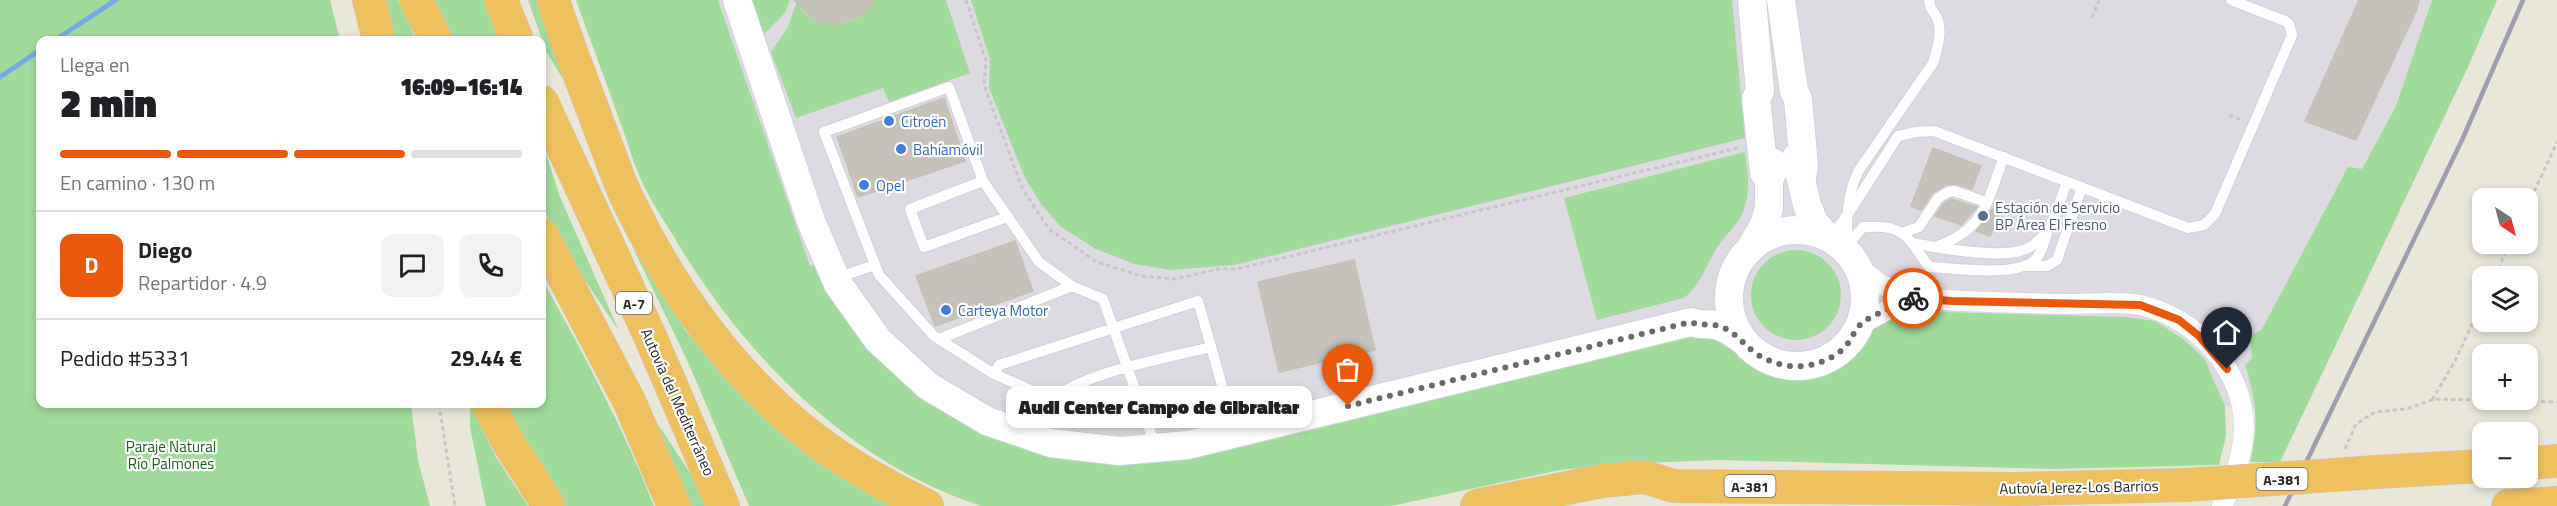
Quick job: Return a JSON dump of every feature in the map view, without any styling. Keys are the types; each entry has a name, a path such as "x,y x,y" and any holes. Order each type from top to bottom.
{"highway":[{"path":"369,0 378,36"},
{"path":"416,0 434,36"},
{"path":"501,0 515,36"},
{"path":"552,0 629,203 660,260 691,308 734,364 773,404 815,440 889,487 927,506"},
{"name":"Autovía del Mediterráneo","path":"546,111 681,405 723,506"},
{"path":"546,243 630,403 674,506"},
{"path":"490,408 510,445 549,506"},
{"path":"2538,462 2557,461"},
{"name":"Autovía Jerez-Los Barrios","path":"1674,486 2016,489 2187,485 2472,467"},
{"path":"1477,506 1602,481 1644,477 1674,486"},
{"path":"1560,506 1647,496 1674,486"},
{"path":"2508,506 2557,503"}],"street":[{"path":"737,0 811,221 836,278 878,340 928,386 987,421 1051,443 1119,451 1188,446 1691,322 1718,296 1750,249 1766,216 1769,180 1773,171 1766,95 1760,91"},
{"path":"1752,0 1760,91 1756,99 1764,172 1769,180"},
{"path":"1781,0 1794,92 1798,99 1804,166 1802,177 1807,205 1814,222 1881,285 1898,290 1904,297 1952,301 2140,305 2179,320 2211,348 2227,369 2238,391 2244,427 2241,458 2222,506"},
{"path":"1691,322 1699,326 1715,325 1724,328 1743,340 1764,359 1778,364 1806,366 1833,357 1854,337 1861,324 1866,296 1842,248 1802,230 1788,230 1761,240 1750,249"},
{"path":"1734,273 1728,300 1730,315 1743,340"},
{"path":"1861,324 1899,304 1904,297"}],"lane":[{"path":"1842,248 1850,186 1858,170 1933,63 1939,45 1937,18 1930,11 1929,0"},
{"path":"1842,248 1848,214 1898,136 1916,132 1934,131 2188,228 2204,225 2215,214 2292,35 2289,24 2285,21 2231,0"},
{"path":"994,374 999,365 1113,328 1198,301 1224,389 1142,408 1120,408 1055,397 1040,394 994,374 939,339 899,300 879,275 824,132 950,87 983,181 1007,218 1039,262 1072,286 1103,299 1113,328 1127,368 1142,408 1156,448"},
{"path":"1935,247 1958,239 1970,230 1980,217 2004,157"},
{"path":"983,181 910,209 924,247 1007,218"},
{"path":"2026,266 2041,253 2067,182"},
{"path":"1904,232 1929,267 1995,270 2047,266 2056,260 2082,187"},
{"path":"1842,248 1863,226 1882,226 1904,232 1919,227 1938,198 1948,192 1954,191 1986,202"},
{"path":"1912,243 1935,247 2015,252 2034,244 2049,228"},
{"path":"836,278 875,266"},
{"path":"939,339 1072,286"},
{"path":"1055,397 1065,390 1127,368 1212,347"}],"path":[{"path":"966,0 986,61 984,84 1023,190 1049,229 1097,262 1142,276 1175,279 1219,269 1237,269 1761,142"},
{"path":"2092,18 2098,0"},
{"path":"2536,188 2557,142"},
{"path":"2431,401 2456,361 2472,325"},
{"path":"2343,454 2356,424 2375,412 2406,409 2431,401 2449,399 2557,402"},
{"path":"440,408 455,506"}],"shaded area":[{"path":"598,0 2462,0 2272,411 2225,406 1732,414 1235,503 851,368"}],"green space":[{"name":"Paraje Natural Río Palmones","path":"0,0 330,0 339,36 36,36 36,408 412,408 418,460 430,506 0,506"},
{"path":"382,0 398,0 414,36 390,36"},
{"path":"433,0 486,0 501,36 449,36"},
{"path":"528,0 538,0 566,84 546,51 546,36 541,36"},
{"path":"576,0 718,0 810,266 820,264 896,367 1092,454 1701,333 1735,345 1753,365 1771,372 1796,377 1838,366 1853,355 1872,326 1904,311 2126,317 2155,321 2183,339 2204,358 2225,406 2226,436 2219,465 2052,469 1720,460 1615,464 1560,470 1391,506 981,506 932,487 885,462 842,432 802,398 764,360 730,319 699,276 643,184"},
{"path":"752,0 790,0 785,13 764,34"},
{"path":"872,0 946,0 970,73 889,102 883,88 796,118 771,52 788,27 797,1 810,17 818,21 836,23 846,22 864,14"},
{"path":"971,0 1732,0 1745,138 1234,265 1170,270 1134,264 1096,249 1061,227 1041,204 1025,178 989,88 990,59"},
{"path":"2432,0 2497,0 2468,67 2280,462 2250,462 2255,437 2255,413 2252,389 2245,365 2252,358 2250,336 2262,329 2348,167 2362,169 2396,106"},
{"path":"1745,152 1748,187 1743,212 1716,249 1690,293 1684,298 1597,320 1564,198"},
{"path":"546,153 560,197 619,331 567,253 546,215"},
{"path":"632,246 685,330 712,362 901,506 749,506 688,362"},
{"path":"1796,250 1821,258 1833,270 1841,295 1833,320 1821,332 1796,340 1771,332 1759,320 1751,295 1759,270 1771,258"},
{"path":"546,286 616,419 654,506 561,506 503,408 546,408"},
{"path":"470,408 472,408 496,457 528,506 486,506 470,427"},
{"path":"658,424 694,479 707,506 687,506"}],"building":[{"path":"794,0 874,0 864,14 836,24 815,21"},
{"path":"2359,0 2419,0 2417,9 2356,140 2305,121"},
{"name":"Bahíamóvil","path":"944,98 965,161 858,197 837,137"},
{"path":"1933,148 1981,166 1972,189 1956,184 1945,185 1932,194 1921,210 1911,206"},
{"path":"1951,199 1977,207 1961,225 1935,216 1943,204"},
{"path":"1992,209 2000,212 1990,236 1976,231"},
{"path":"1015,241 1033,291 935,326 916,276"},
{"path":"1354,260 1375,350 1279,372 1258,282"}],"waterway":[{"path":"61,36 116,0"},
{"path":"0,77 36,53"}],"railway":[{"path":"2285,506 2462,140 2523,0"}],"way so far":[{"path":"1348,406 1691,322 1699,326 1715,325 1724,328 1743,340 1764,359 1792,367 1806,366 1833,357 1854,337 1861,324 1899,304 1904,297 1913,298"}],"place":[{"name":"Citroën","path":"889,121"},
{"name":"Bahíamóvil","path":"901,149"},
{"name":"Opel","path":"864,185"},
{"name":"Estación de Servicio BP Área El Fresno","path":"1983,216"},
{"name":"Carteya Motor","path":"946,310"},
{"name":"Audi Center Campo de Gibraltar","path":"1348,406"}],"route":[{"path":"1913,298 2140,305 2179,320 2211,348 2227,369"}]}
